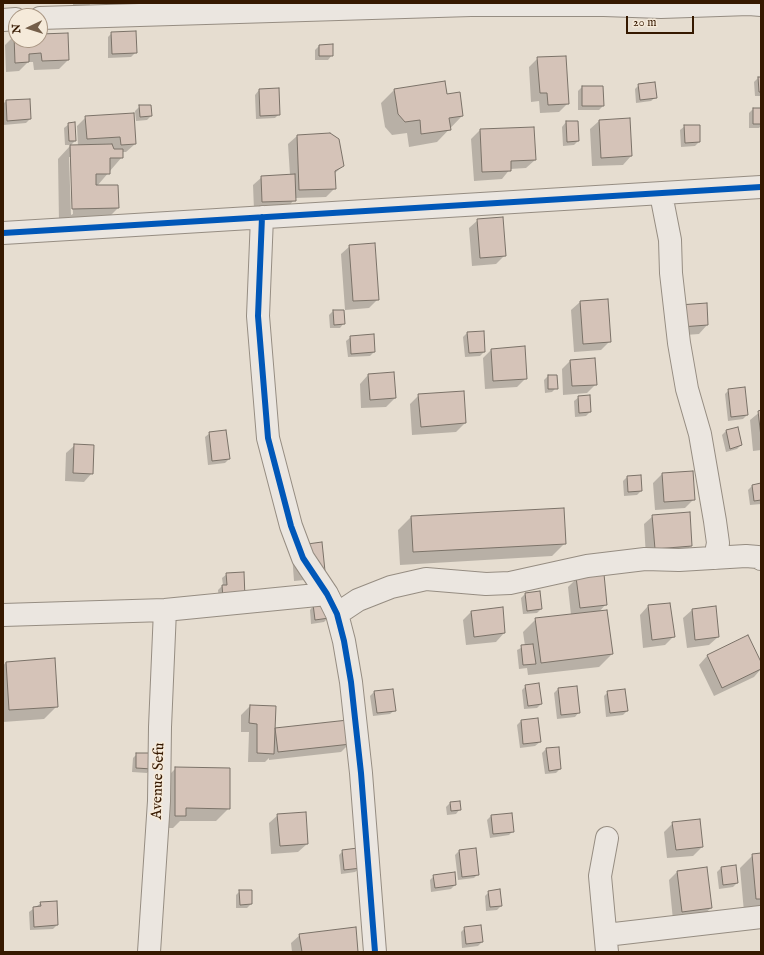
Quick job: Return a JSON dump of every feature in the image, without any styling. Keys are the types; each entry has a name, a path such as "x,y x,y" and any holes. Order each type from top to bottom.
{"street":[{"path":"48,18 355,5 570,4 661,8 749,4 761,5"},
{"path":"3,234 262,217 761,188"},
{"path":"661,194 670,240 674,311 680,349 688,389 700,434 715,521 718,543 715,558"},
{"path":"262,217 258,316 268,438 290,526 303,558 327,594 337,614 351,682 361,773 375,952"},
{"path":"337,614 358,600 391,587 426,579 486,584 510,583 587,566 645,559 746,556 758,557 761,559"},
{"path":"3,615 165,610 327,594"},
{"name":"Avenue Sefu","path":"149,952 159,801 160,727 165,610"},
{"path":"607,838 600,876 607,943 761,917"}],"building":[{"path":"136,31 137,53 112,54 111,32"},
{"path":"68,33 69,60 42,61 41,53 29,54 29,62 15,63 14,48 48,48 48,34"},
{"path":"333,44 333,56 319,56 319,45"},
{"path":"566,56 569,104 548,105 547,93 540,93 537,57"},
{"path":"758,77 761,77 761,92 759,92"},
{"path":"445,81 447,94 460,92 463,116 449,118 451,130 421,134 420,120 405,122 398,114 394,89"},
{"path":"655,82 657,98 640,100 638,84"},
{"path":"582,86 603,86 604,106 582,106"},
{"path":"279,88 280,115 260,116 259,89"},
{"path":"30,99 31,119 7,121 6,100"},
{"path":"139,105 151,105 152,116 140,117"},
{"path":"753,108 761,108 761,124 753,124"},
{"path":"134,113 136,144 121,145 120,137 87,139 85,116"},
{"path":"630,118 632,156 601,158 599,120"},
{"path":"566,121 578,121 579,141 567,142"},
{"path":"75,122 76,141 69,141 68,123"},
{"path":"684,125 700,125 700,142 685,143"},
{"path":"534,127 536,160 511,161 511,171 482,172 480,129"},
{"path":"330,133 339,139 344,166 335,171 336,189 299,190 297,135"},
{"path":"112,144 114,149 123,149 123,158 110,158 110,174 96,174 96,185 118,185 119,208 72,209 70,145"},
{"path":"295,174 296,201 262,202 261,176"},
{"path":"503,217 506,256 480,258 477,219"},
{"path":"375,243 379,300 353,301 349,245"},
{"path":"608,299 611,342 583,344 580,301"},
{"path":"707,303 708,325 681,327 679,305"},
{"path":"333,310 344,310 345,324 334,325"},
{"path":"484,331 485,352 469,353 467,332"},
{"path":"374,334 375,352 351,354 350,336"},
{"path":"525,346 527,379 493,381 491,349"},
{"path":"595,358 597,385 572,386 570,360"},
{"path":"394,372 396,398 370,400 368,374"},
{"path":"548,375 557,375 558,389 548,389"},
{"path":"745,387 748,415 731,417 728,389"},
{"path":"464,391 466,423 421,427 418,394"},
{"path":"590,395 591,412 579,413 578,396"},
{"path":"761,410 761,437 758,411"},
{"path":"738,427 742,445 730,449 726,430"},
{"path":"226,430 230,459 212,461 209,432"},
{"path":"74,444 94,445 93,474 73,473"},
{"path":"693,471 695,500 664,502 662,473"},
{"path":"641,475 642,491 628,492 627,476"},
{"path":"761,483 761,500 754,501 752,485"},
{"path":"564,508 566,544 413,552 411,516"},
{"path":"690,512 692,546 655,549 652,515"},
{"path":"322,542 325,571 303,573 300,545"},
{"path":"244,572 245,598 223,599 222,585 227,585 226,573"},
{"path":"604,574 607,605 580,608 576,577"},
{"path":"540,591 542,609 527,611 525,593"},
{"path":"327,603 329,618 315,620 313,604"},
{"path":"670,603 675,637 652,640 648,605"},
{"path":"716,606 719,637 695,640 692,609"},
{"path":"503,607 505,633 474,637 471,611"},
{"path":"607,610 613,654 541,663 535,618"},
{"path":"748,635 761,662 761,669 722,688 707,655"},
{"path":"533,644 536,664 523,665 521,645"},
{"path":"55,658 58,707 9,710 6,662"},
{"path":"539,683 542,704 528,706 525,685"},
{"path":"577,686 580,713 561,715 558,688"},
{"path":"393,689 396,711 377,713 374,691"},
{"path":"625,689 628,711 610,713 607,691"},
{"path":"250,705 276,706 274,754 257,753 257,724 249,723"},
{"path":"538,718 541,742 523,744 521,720"},
{"path":"348,720 351,744 278,752 275,728"},
{"path":"559,747 561,769 549,771 546,748"},
{"path":"136,753 152,753 152,769 136,768"},
{"path":"175,767 230,768 230,809 186,808 186,816 175,816"},
{"path":"460,801 461,810 451,811 450,802"},
{"path":"306,812 308,844 280,846 277,814"},
{"path":"512,813 514,832 493,834 491,815"},
{"path":"700,819 703,847 676,850 672,822"},
{"path":"358,848 361,868 344,870 342,850"},
{"path":"476,848 479,875 462,877 459,850"},
{"path":"761,853 761,899 756,899 752,854"},
{"path":"736,865 738,883 723,885 721,867"},
{"path":"707,867 712,908 682,912 677,871"},
{"path":"455,872 456,885 435,888 433,875"},
{"path":"500,889 502,906 490,907 488,891"},
{"path":"239,890 252,890 252,904 240,905"},
{"path":"57,901 58,925 34,927 33,907 41,906 40,902"},
{"path":"481,925 483,942 466,944 464,927"},
{"path":"356,927 358,952 302,952 299,934"}],"cycle path":[{"path":"3,233 761,187"},
{"path":"262,217 258,316 268,438 291,526 303,558 327,594 337,614 344,641 351,682 361,773 375,952"}]}
